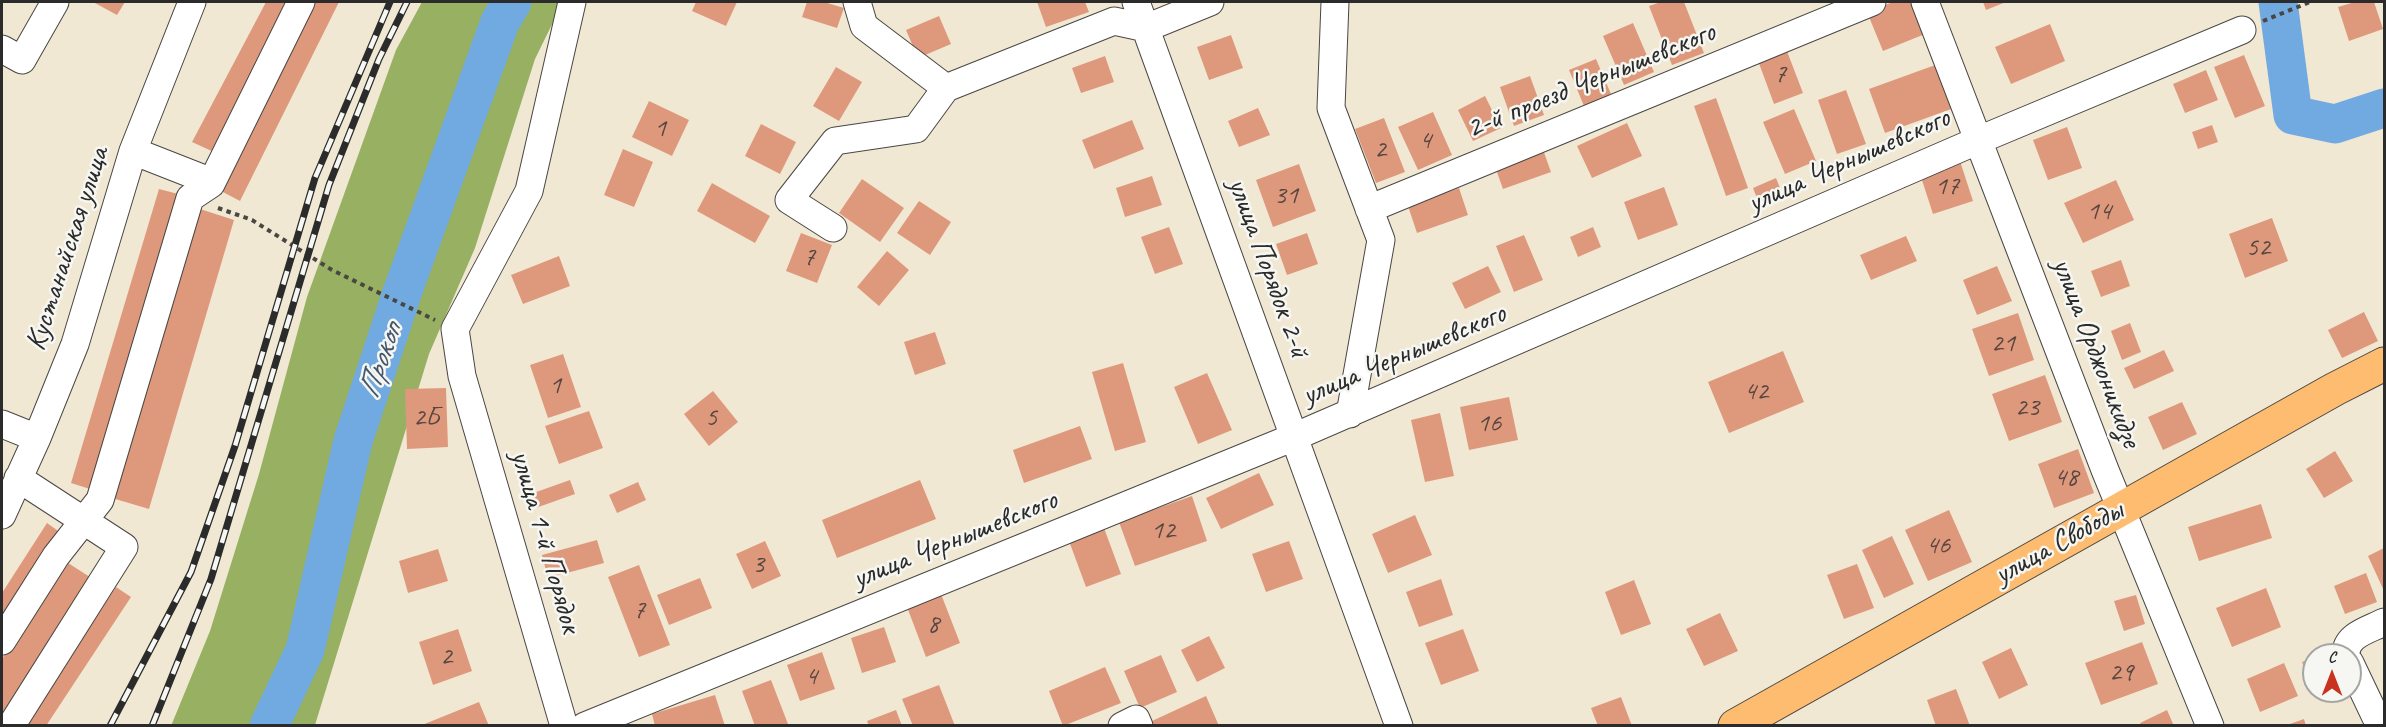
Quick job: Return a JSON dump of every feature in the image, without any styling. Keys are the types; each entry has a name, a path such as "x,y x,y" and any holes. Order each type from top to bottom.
{"main road":[{"name":"улица Свободы","path":"1735,726 2335,389 2385,364"}],"street":[{"path":"2,49 22,60 55,2"},
{"name":"Кустанайская улица","path":"2,515 37,438 75,344 133,152 192,2"},
{"path":"2,641 56,556 100,500 190,198 212,182 301,2"},
{"path":"455,329 529,190 572,2"},
{"path":"857,2 864,26 946,88"},
{"name":"улица Порядок 2-й","path":"1136,2 1398,726"},
{"path":"833,228 789,200 835,141 916,129 946,88 1114,21 1146,28 1210,2"},
{"path":"1335,2 1331,108 1381,240 1350,414"},
{"name":"2-й проезд Чернышевского","path":"1369,209 1872,2"},
{"name":"улица Орджоникидзе","path":"1925,2 2121,509 2210,726"},
{"name":"улица Чернышевского","path":"585,726 1350,414 1979,140 2242,30"},
{"path":"133,152 212,182"},
{"name":"улица 1-й Порядок","path":"455,329 462,376 564,726"},
{"path":"2,424 37,438"},
{"path":"11,726 124,548 18,478"},
{"path":"2348,643 2385,622"},
{"path":"2362,688 2380,726"},
{"path":"1122,726 1136,719 1139,726"}],"path":[{"path":"2242,30 2310,2"},
{"path":"190,198 252,220 332,270 398,304 455,329"}],"green space":[{"path":"422,2 563,2 535,59 475,248 429,354 315,725 171,726 210,631 259,474 307,297 396,50"}],"building":[{"path":"93,2 125,2 117,15"},
{"path":"266,2 291,2 216,153 192,142"},
{"path":"315,2 339,2 240,201 221,191"},
{"path":"696,2 737,2 726,26 692,11"},
{"path":"807,2 824,2 844,8 837,28 802,17"},
{"path":"1037,2 1085,2 1089,12 1046,27"},
{"path":"1661,2 1684,2 1704,53 1672,65 1649,6"},
{"path":"1893,2 1912,2 1925,34 1883,51 1867,12"},
{"path":"1983,2 2006,2 1986,10"},
{"path":"2355,2 2374,2 2383,29 2349,41 2338,7"},
{"path":"939,16 951,44 918,58 906,30"},
{"path":"1633,23 1654,72 1624,85 1603,36"},
{"path":"2050,24 2065,61 2011,84 1995,47"},
{"path":"1231,35 1243,68 1209,80 1197,47"},
{"path":"1785,46 1803,93 1774,104 1757,58"},
{"path":"2244,55 2265,106 2235,118 2214,67"},
{"path":"1105,56 1114,82 1081,93 1072,68"},
{"path":"1596,59 1611,94 1584,106 1569,70"},
{"path":"1938,64 1954,108 1885,133 1869,89"},
{"path":"836,67 862,82 839,121 813,106"},
{"path":"2206,70 2218,100 2185,113 2173,84"},
{"path":"1530,76 1544,115 1514,126 1500,87"},
{"path":"1846,90 1866,144 1837,154 1818,100"},
{"path":"1485,96 1501,128 1473,141 1458,110"},
{"path":"1716,98 1748,188 1726,196 1694,106"},
{"path":"649,101 689,120 672,156 632,137"},
{"path":"1258,108 1270,135 1239,147 1228,121"},
{"path":"1794,109 1816,161 1785,174 1763,122"},
{"path":"1433,112 1452,155 1418,170 1398,127"},
{"path":"1384,118 1405,172 1376,183 1355,129"},
{"path":"1132,120 1144,149 1094,169 1082,140"},
{"path":"1627,123 1642,156 1592,178 1577,146"},
{"path":"761,124 796,142 780,174 745,156"},
{"path":"2212,125 2218,142 2198,149 2192,132"},
{"path":"2067,127 2082,168 2048,180 2033,140"},
{"path":"1541,144 1551,172 1503,189 1493,161"},
{"path":"623,149 653,162 634,207 604,195"},
{"path":"1960,161 1973,201 1933,214 1920,174"},
{"path":"1299,164 1316,211 1273,227 1256,180"},
{"path":"1152,176 1162,205 1125,217 1116,188"},
{"path":"1776,178 1784,198 1761,208 1753,188"},
{"path":"862,179 904,208 880,242 839,213"},
{"path":"2116,180 2134,220 2083,243 2064,203"},
{"path":"712,183 770,216 755,243 697,211"},
{"path":"1664,187 1678,225 1638,240 1624,202"},
{"path":"1459,188 1468,215 1417,233 1408,206"},
{"path":"159,189 182,195 93,490 71,483"},
{"path":"919,201 951,222 930,255 897,233"},
{"path":"197,208 234,220 149,509 112,498"},
{"path":"2272,218 2288,261 2245,278 2229,234"},
{"path":"1169,227 1183,264 1155,274 1141,237"},
{"path":"1593,227 1601,247 1578,257 1570,237"},
{"path":"801,233 832,245 817,283 786,271"},
{"path":"1307,233 1318,264 1287,275 1276,244"},
{"path":"1524,235 1543,280 1514,292 1496,246"},
{"path":"1906,236 1917,261 1871,280 1860,255"},
{"path":"887,251 909,270 879,306 857,287"},
{"path":"559,256 570,286 523,304 511,275"},
{"path":"2121,260 2130,286 2101,297 2091,271"},
{"path":"1488,266 1501,292 1465,309 1452,283"},
{"path":"1997,266 2012,301 1977,315 1963,280"},
{"path":"2364,312 2378,341 2342,358 2328,330"},
{"path":"2018,313 2034,360 1989,376 1972,329"},
{"path":"2130,323 2141,352 2122,360 2111,331"},
{"path":"935,332 946,364 915,375 904,342"},
{"path":"2164,350 2174,371 2134,389 2124,368"},
{"path":"1783,351 1804,402 1729,433 1708,382"},
{"path":"563,354 581,407 548,418 530,365"},
{"path":"1123,363 1146,442 1115,451 1092,372"},
{"path":"1207,373 1232,430 1198,444 1174,387"},
{"path":"2045,375 2062,422 2009,441 1992,394"},
{"path":"446,388 448,447 407,449 405,389"},
{"path":"713,391 738,422 709,446 684,414"},
{"path":"1509,397 1518,440 1469,450 1460,407"},
{"path":"2182,402 2197,434 2163,450 2148,417"},
{"path":"589,411 603,448 559,464 545,426"},
{"path":"1440,413 1454,476 1425,482 1411,420"},
{"path":"1080,426 1092,459 1024,483 1013,450"},
{"path":"2078,449 2094,493 2054,508 2038,464"},
{"path":"2335,451 2353,481 2324,498 2306,469"},
{"path":"1259,473 1274,505 1221,529 1206,498"},
{"path":"570,480 575,494 530,510 525,496"},
{"path":"920,480 936,519 837,558 822,520"},
{"path":"638,482 646,500 617,513 609,495"},
{"path":"1192,496 1207,541 1135,566 1119,522"},
{"path":"2261,504 2272,538 2199,561 2188,527"},
{"path":"1949,510 1972,562 1928,581 1905,530"},
{"path":"1415,515 1432,555 1388,573 1372,534"},
{"path":"47,523 61,533 2,625 2,593"},
{"path":"1104,528 1121,574 1086,587 1069,541"},
{"path":"1892,536 1914,584 1884,598 1862,550"},
{"path":"597,540 604,563 548,578 542,555"},
{"path":"765,541 781,576 752,589 736,554"},
{"path":"1289,541 1303,579 1266,592 1252,554"},
{"path":"2384,548 2384,591 2368,556"},
{"path":"438,549 448,581 408,593 399,561"},
{"path":"65,561 93,579 2,721 2,659"},
{"path":"1857,564 1874,608 1844,619 1827,575"},
{"path":"639,565 670,645 639,657 608,577"},
{"path":"2366,573 2377,602 2345,614 2334,586"},
{"path":"700,578 712,608 669,625 657,595"},
{"path":"1441,579 1453,615 1419,627 1406,592"},
{"path":"1634,580 1651,624 1621,635 1605,592"},
{"path":"116,587 131,597 46,726 25,726"},
{"path":"2266,588 2281,627 2232,647 2216,608"},
{"path":"941,594 960,643 926,657 907,607"},
{"path":"2136,595 2145,624 2124,631 2114,601"},
{"path":"1720,613 1738,651 1704,666 1686,629"},
{"path":"884,627 896,662 862,673 851,638"},
{"path":"458,629 472,671 433,685 419,642"},
{"path":"1463,629 1479,671 1441,685 1425,643"},
{"path":"1209,636 1225,668 1197,682 1181,650"},
{"path":"2142,642 2158,684 2101,705 2085,663"},
{"path":"2011,648 2028,685 1999,699 1982,662"},
{"path":"822,652 835,689 800,701 787,665"},
{"path":"1161,655 1177,692 1140,708 1124,671"},
{"path":"2284,663 2298,696 2260,712 2247,679"},
{"path":"1105,667 1121,703 1063,726 1049,691"},
{"path":"771,680 788,724 755,726 742,691"},
{"path":"939,685 955,726 913,726 902,699"},
{"path":"1956,689 1970,726 1936,726 1927,700"},
{"path":"715,695 725,726 655,726 652,714"},
{"path":"1206,696 1219,726 1154,726 1152,721"},
{"path":"1621,697 1632,726 1598,726 1591,708"},
{"path":"479,702 489,726 422,726 422,725"},
{"path":"896,710 902,726 869,726 867,721"},
{"path":"2167,710 2174,726 2142,726 2140,723"},
{"path":"2304,719 2306,726 2287,726 2287,725"}],"waterway":[{"name":"Прокоп","path":"269,726 305,650 353,441 402,293 500,22 512,2"},
{"name":"Прокоп","path":"2278,2 2293,115 2335,124 2384,108"}],"railway":[{"path":"110,726 191,572 235,446 315,178 390,2"},
{"path":"152,726 211,579 329,185 379,59 407,2"}]}
